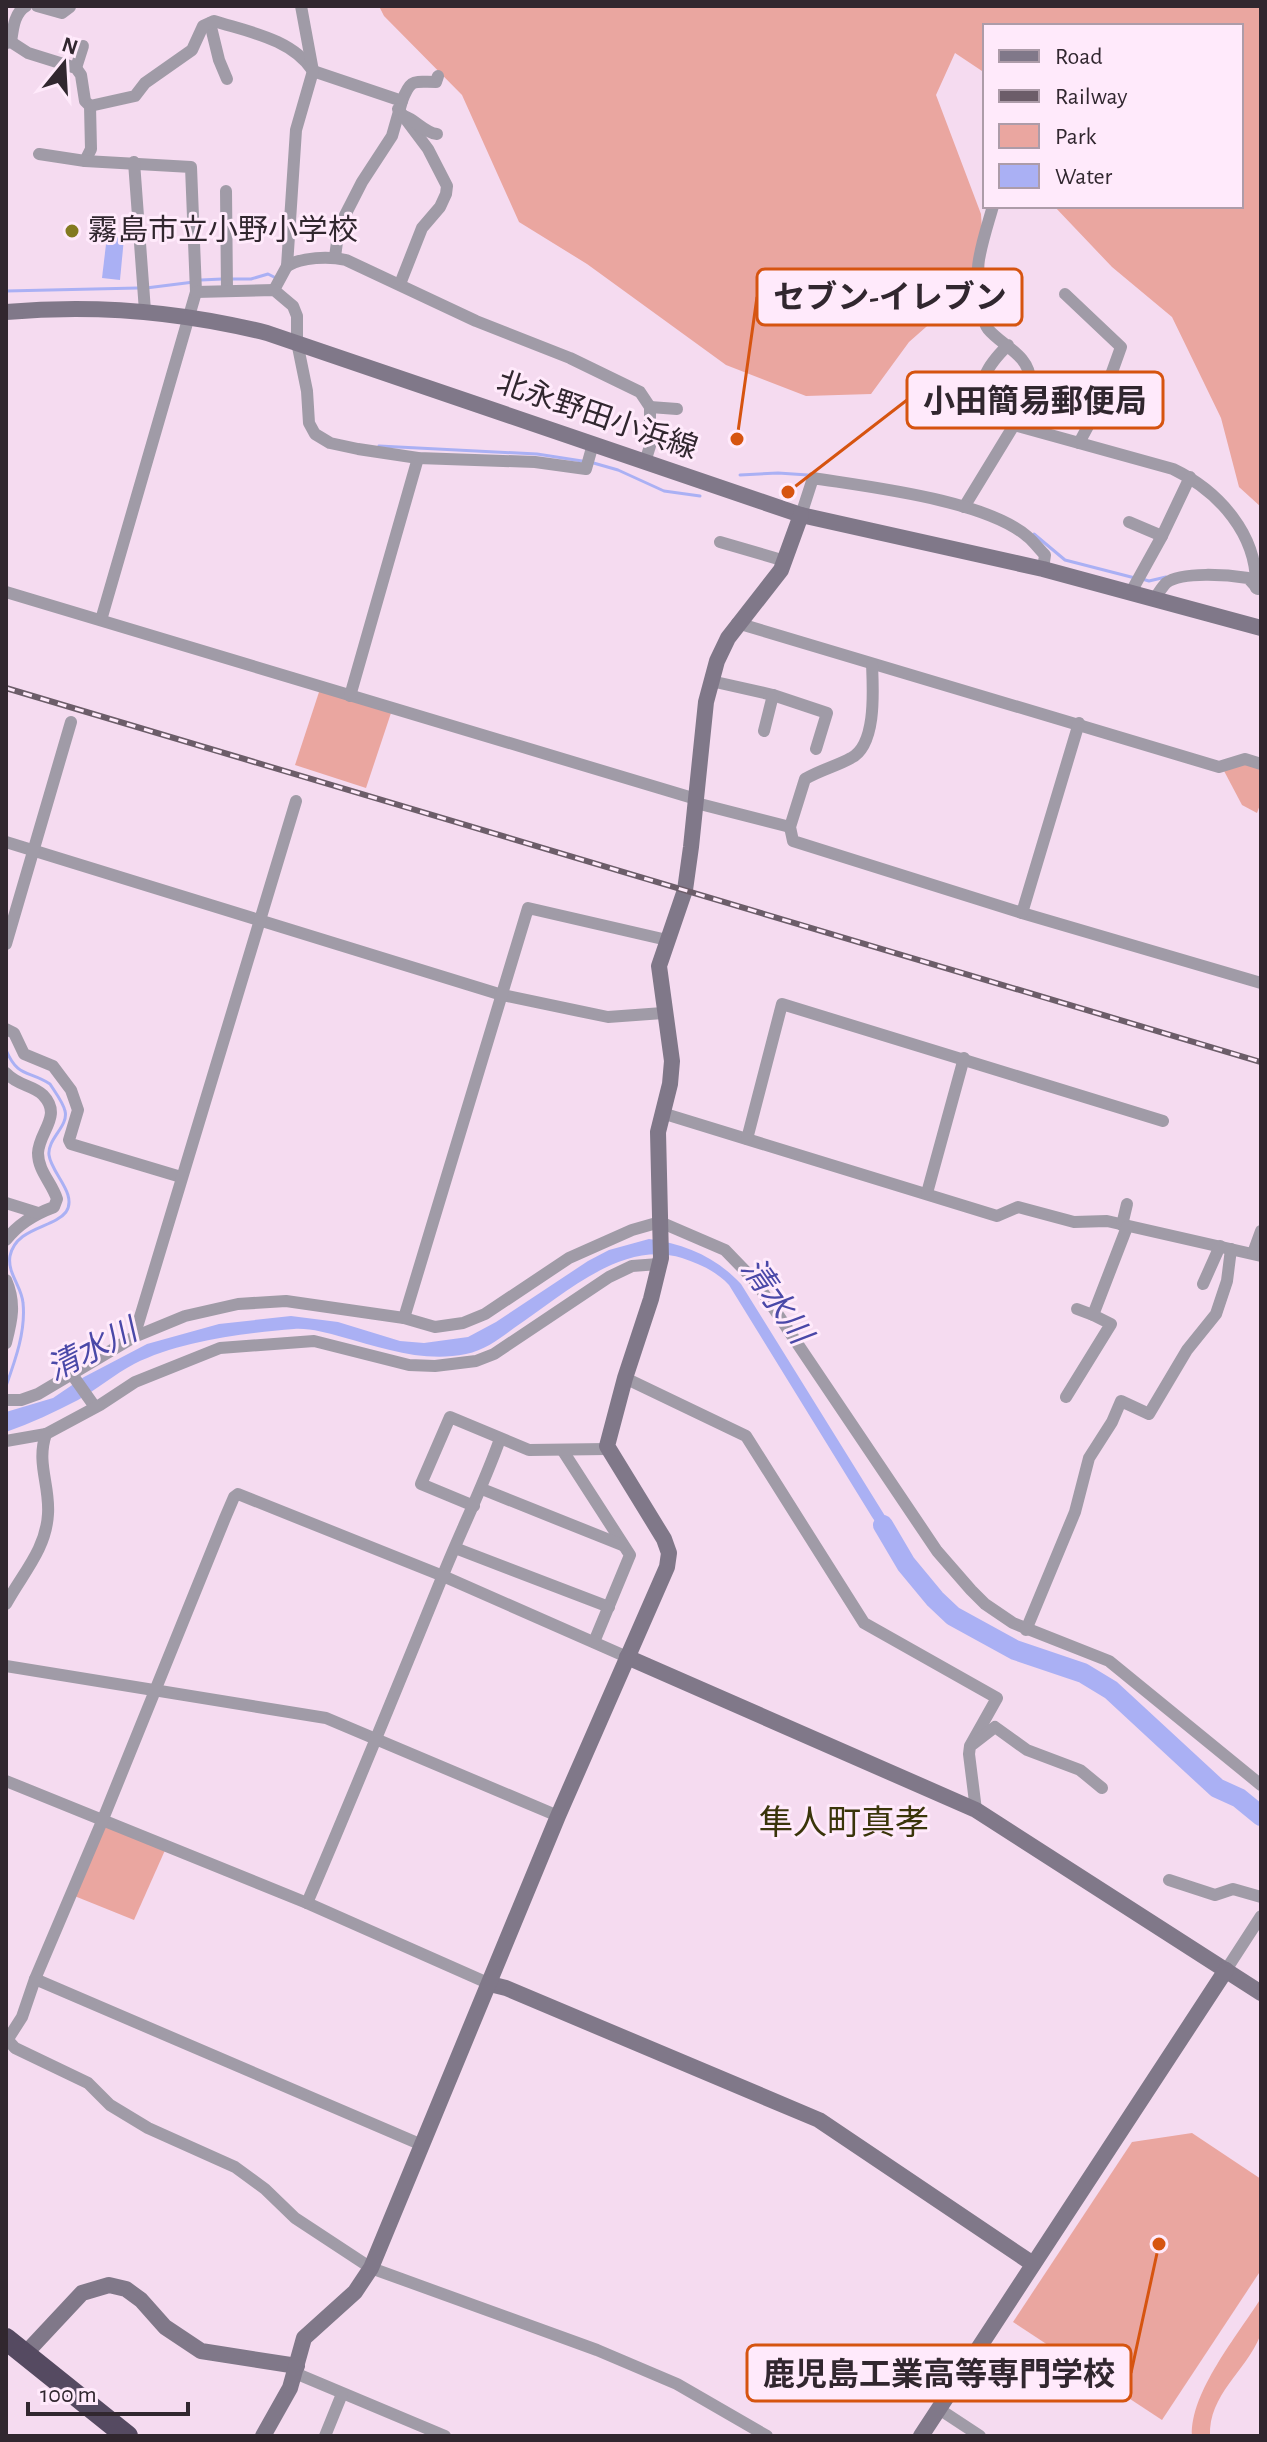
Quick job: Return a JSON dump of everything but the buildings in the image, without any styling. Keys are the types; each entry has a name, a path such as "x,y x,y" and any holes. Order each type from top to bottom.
{"highway":[{"path":"6,2339 127,2436"}],"street":[{"path":"26,6 20,10 8,42 28,53 76,68 81,75 85,101 90,106 91,149 85,161"},
{"path":"37,6 62,13 70,7"},
{"path":"276,286 286,268 296,130 313,71 301,6"},
{"path":"90,106 135,96 156,74 192,50 203,26 214,21 283,44 308,63 313,71 400,108 427,131 437,134"},
{"path":"210,23 227,79"},
{"path":"76,68 83,46"},
{"path":"335,257 339,227 362,182 392,136 409,85 415,81 436,82 438,76"},
{"path":"400,108 428,149 447,186 440,207 422,228 400,284"},
{"path":"39,154 85,161 191,167 196,284 190,316 101,620"},
{"path":"134,162 145,298"},
{"path":"226,191 227,282"},
{"path":"966,503 1014,425 1030,381 1030,374 1019,355 986,327 976,289 978,263 992,208"},
{"path":"286,268 293,263 335,257 346,260 476,321 640,392 650,407 650,446 645,462"},
{"path":"196,284 227,282 276,286 293,306 297,316 297,342 307,391 309,423 315,434 330,443 418,458 535,462 586,468 592,450"},
{"path":"1065,294 1121,347 1102,400 1079,443"},
{"name":"北永野田小浜線","path":"6,312 145,298 190,316 297,342 592,450 645,462 801,515 1043,569 1136,583 1154,599 1261,628"},
{"path":"1008,345 988,365 981,392 983,412 1014,425 1173,469 1190,477 1212,494 1244,533 1258,585"},
{"path":"650,407 677,409"},
{"path":"350,696 418,458"},
{"path":"1136,583 1190,477"},
{"path":"263,2436 290,2388 304,2338 355,2292 371,2268 558,1816 667,1567 669,1553 664,1539 607,1449 660,1261 658,1149 672,1061 663,1013 659,966 685,890 706,702 722,650 737,623 769,586 785,561 813,478 966,503 1027,535 1045,555 1043,569"},
{"path":"1129,522 1162,536"},
{"path":"720,542 785,561"},
{"path":"1154,599 1167,583 1181,578 1234,576 1248,578 1258,585"},
{"path":"6,592 790,827"},
{"path":"737,623 1219,767 1245,759 1261,764"},
{"path":"872,664 874,702 866,743 855,757 805,779 790,827 793,841 1022,913 1261,983"},
{"path":"711,681 773,695 827,713 816,749"},
{"path":"764,731 773,695"},
{"path":"6,944 71,722"},
{"path":"1022,913 1079,723"},
{"path":"134,1337 296,801"},
{"path":"6,842 502,995 608,1017 663,1013"},
{"path":"404,1318 528,908 667,940"},
{"path":"747,1139 782,1004 1163,1121"},
{"path":"6,1029 14,1033 24,1054 53,1066 71,1090 78,1110 69,1140 71,1144 181,1177"},
{"path":"927,1193 964,1058"},
{"path":"6,1073 15,1082 45,1097 52,1111 52,1119 38,1151 40,1167 57,1199 54,1207 38,1213 6,1240"},
{"path":"662,1113 997,1216 1018,1207 1074,1222 1107,1221 1257,1254 1261,1231"},
{"path":"6,1203 38,1213"},
{"path":"1093,1315 1125,1226 1127,1204"},
{"path":"8,1400 38,1394 134,1337 185,1316 254,1303 286,1301 316,1304 404,1318 435,1327 463,1323 485,1314 569,1258 632,1230 660,1226 725,1250 756,1282 937,1551 985,1604 1026,1630 1079,1647 1109,1661 1261,1785"},
{"path":"1026,1630 1075,1512 1089,1458 1112,1422 1121,1401 1149,1414 1187,1350 1216,1314 1227,1281 1226,1247"},
{"path":"1203,1284 1226,1247"},
{"path":"6,1441 46,1434 135,1382 220,1348 314,1341 409,1365 435,1366 476,1361 494,1354 609,1277 632,1266 660,1261"},
{"path":"6,1280 13,1300 6,1343"},
{"path":"1066,1397 1111,1324 1077,1309"},
{"path":"71,1373 95,1407"},
{"path":"625,1378 746,1436 864,1623 997,1698 970,1746 976,1810"},
{"path":"474,1506 421,1484 450,1417 529,1450 607,1449"},
{"path":"6,1604 42,1547 48,1515 41,1450 46,1434"},
{"path":"307,1903 379,1738 500,1439"},
{"path":"563,1451 630,1555 594,1642"},
{"path":"482,1489 622,1545"},
{"path":"767,2436 677,2384 597,2350 371,2268 295,2218 265,2189 235,2167 139,2123 110,2105 88,2083 15,2048 6,2040 22,2017 234,1497 238,1494 443,1576 976,1810 1261,1993"},
{"path":"455,1548 609,1607"},
{"path":"6,1666 16,1665 326,1718 558,1816"},
{"path":"970,1746 995,1727 1027,1750 1080,1770 1102,1788"},
{"path":"6,1781 307,1903 490,1984 506,1988 819,2120 1033,2264"},
{"path":"1169,1880 1215,1895 1233,1889 1261,1897"},
{"path":"921,2436 1261,1916"},
{"path":"35,1979 422,2145"},
{"path":"24,2355 82,2293 109,2285 134,2294 165,2327 201,2351 296,2369 342,2394 445,2436"},
{"path":"325,2436 342,2394"},
{"path":"939,2409 980,2436"}],"green space":[{"path":"379,6 1261,6 1261,507 1239,487 1221,418 1172,317 1112,267 1056,208 1243,208 1243,24 983,24 983,72 955,53 936,95 981,214 985,275 909,342 871,394 806,396 726,365 587,264 519,222 462,95 384,16"},
{"path":"320,689 391,713 366,788 295,765"},
{"path":"1246,764 1261,768 1261,802 1257,813 1242,805 1223,769"},
{"path":"103,1819 166,1848 134,1920 72,1895"},
{"path":"1192,2133 1261,2179 1261,2270 1162,2420 1013,2322 1132,2142"},
{"path":"1261,2298 1262,2327 1254,2349 1221,2396 1211,2421 1210,2436 1192,2436 1193,2419 1207,2383"}],"water":[{"path":"107,236 124,238 120,280 102,278"},
{"path":"649,1239 699,1253 721,1266 741,1284 895,1532 896,1548 872,1517 729,1285 701,1265 659,1254 637,1257 593,1274 497,1340 473,1352 435,1357 419,1355 300,1329 212,1339 171,1349 134,1364 78,1400 6,1432 6,1412 53,1398 84,1377 147,1344 219,1324 291,1316 338,1322 400,1341 424,1343 468,1337 588,1261 609,1250"}],"waterway":[{"path":"229,279 251,279 268,274 274,277"},
{"path":"201,280 222,279"},
{"path":"146,288 194,282"},
{"path":"6,291 138,288"},
{"path":"379,446 537,454 582,461"},
{"path":"590,462 618,470 664,491 700,496"},
{"path":"740,475 808,475"},
{"path":"1034,534 1065,560 1135,578"},
{"path":"1142,579 1149,581 1166,577"},
{"path":"6,1050 19,1069 50,1084 64,1108 64,1122 51,1143 49,1155 69,1198 66,1212 20,1239 10,1256 24,1314 19,1346 6,1386"},
{"name":"清水川","path":"883,1525 906,1564 953,1616 1015,1650 1083,1673 1111,1690 1217,1788 1239,1798 1261,1816"}],"railway":[{"path":"6,688 1261,1062"}],"place":[{"name":"霧島市立小野小学校","path":"72,231"},
{"name":"セブン-イレブン","path":"737,439"},
{"name":"小田簡易郵便局","path":"788,492"},
{"name":"鹿児島工業高等専門学校","path":"1159,2244"}],"district":[{"name":"隼人町真孝","path":"844,1824"}]}
